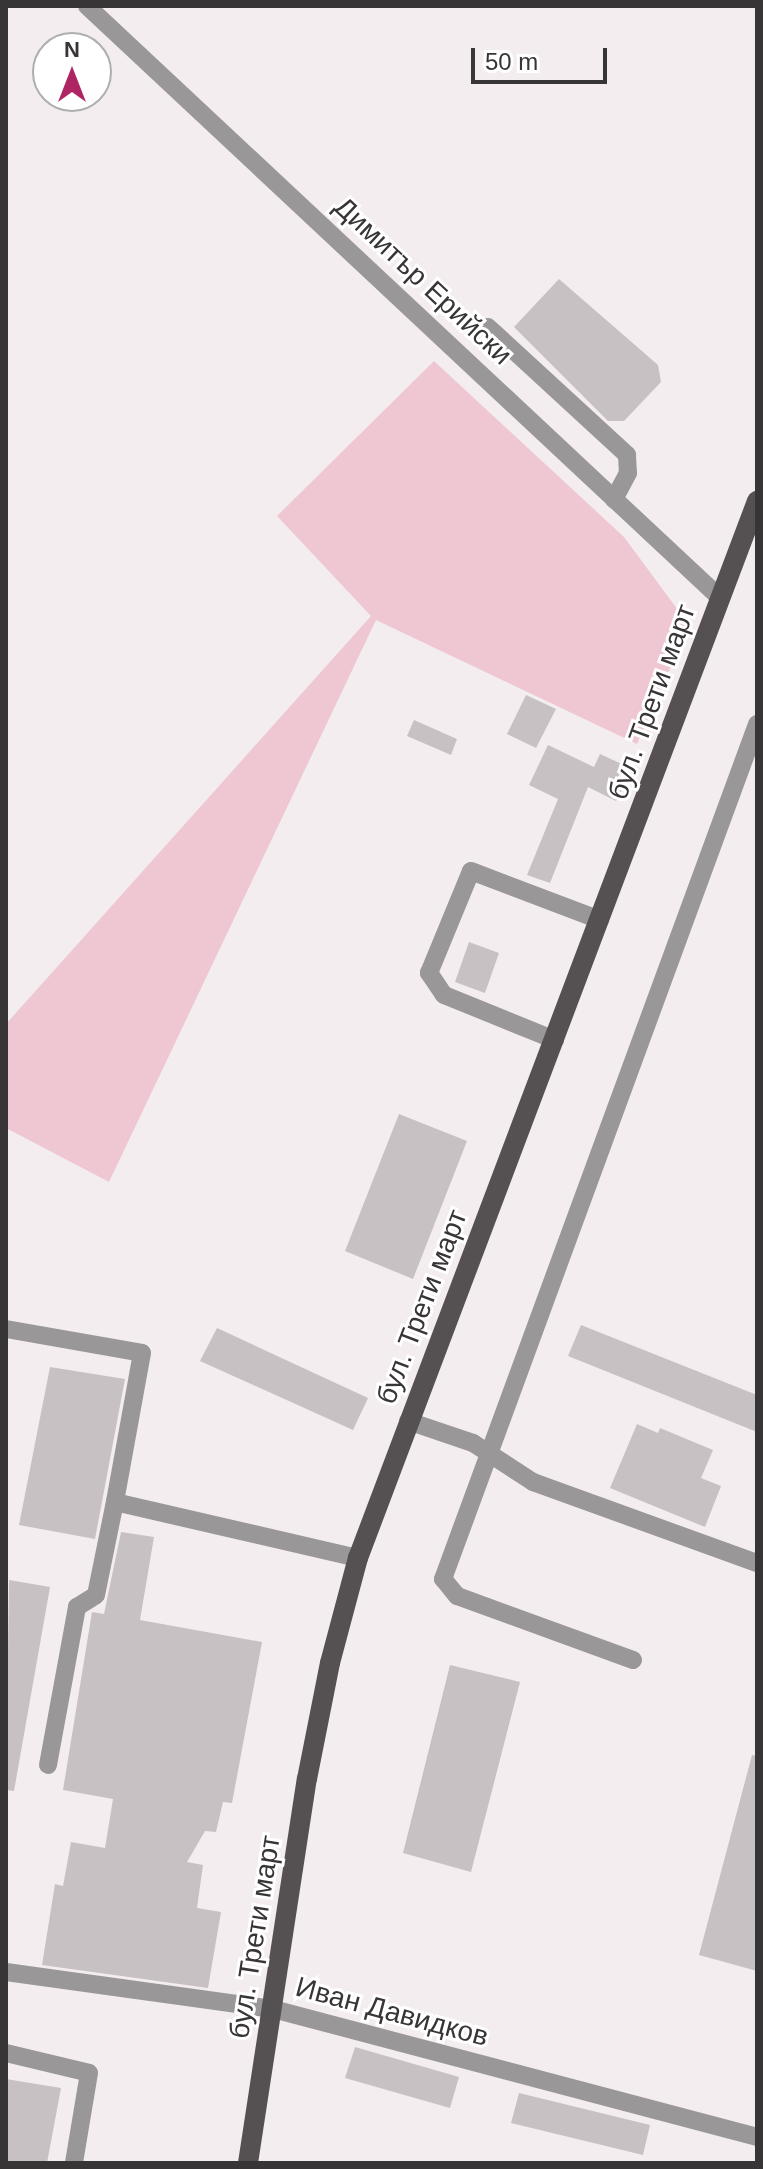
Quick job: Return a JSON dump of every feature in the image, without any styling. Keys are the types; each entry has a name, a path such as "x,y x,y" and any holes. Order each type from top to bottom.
{"main road":[{"name":"бул. Трети март","path":"248,2163 310,1764 358,1558 720,598 750,542 757,501"}],"street":[{"name":"Димитър Ерийски","path":"87,6 720,598"},
{"path":"488,327 627,455 628,473 614,499"},
{"path":"633,1660 457,1596 446,1587 443,1579 757,724"},
{"path":"555,1040 444,995 429,973 471,871 600,920"},
{"path":"6,1329 142,1353 96,1595 77,1607 48,1765"},
{"path":"408,1421 488,1450 533,1482 757,1563"},
{"path":"115,1502 358,1558"},
{"name":"Иван Давидков","path":"6,1972 273,2009 757,2137"},
{"path":"6,2053 89,2073 74,2163"}],"shaded area":[{"path":"434,361 624,537 689,625 637,744 376,620 109,1182 6,1128 6,1024 371,616 277,516"}],"building":[{"path":"559,279 658,365 661,382 624,421 608,421 514,327"},
{"path":"526,695 556,709 536,748 507,734"},
{"path":"414,720 457,739 451,755 407,736"},
{"path":"548,745 594,767 600,754 624,765 617,779 625,783 616,801 588,787 550,883 527,875 558,799 529,785"},
{"path":"469,942 499,953 485,993 455,982"},
{"path":"399,1114 467,1141 413,1279 345,1251"},
{"path":"581,1325 757,1395 757,1432 568,1356"},
{"path":"217,1328 368,1398 353,1430 200,1361"},
{"path":"50,1367 125,1379 95,1539 19,1525"},
{"path":"637,1424 658,1433 660,1428 713,1450 701,1478 721,1486 705,1527 610,1488"},
{"path":"121,1532 154,1537 140,1620 262,1642 232,1803 223,1802 216,1832 205,1831 187,1862 203,1865 197,1908 221,1912 208,1988 42,1965 55,1884 63,1886 71,1842 105,1848 113,1799 63,1790 92,1612 104,1614"},
{"path":"9,1580 50,1587 14,1791 6,1790"},
{"path":"450,1665 520,1682 471,1872 403,1853"},
{"path":"752,1755 757,1756 757,1971 699,1955"},
{"path":"355,2047 459,2077 450,2108 345,2078"},
{"path":"6,2079 61,2088 47,2163 6,2163"},
{"path":"519,2093 650,2125 643,2155 511,2123"}]}
